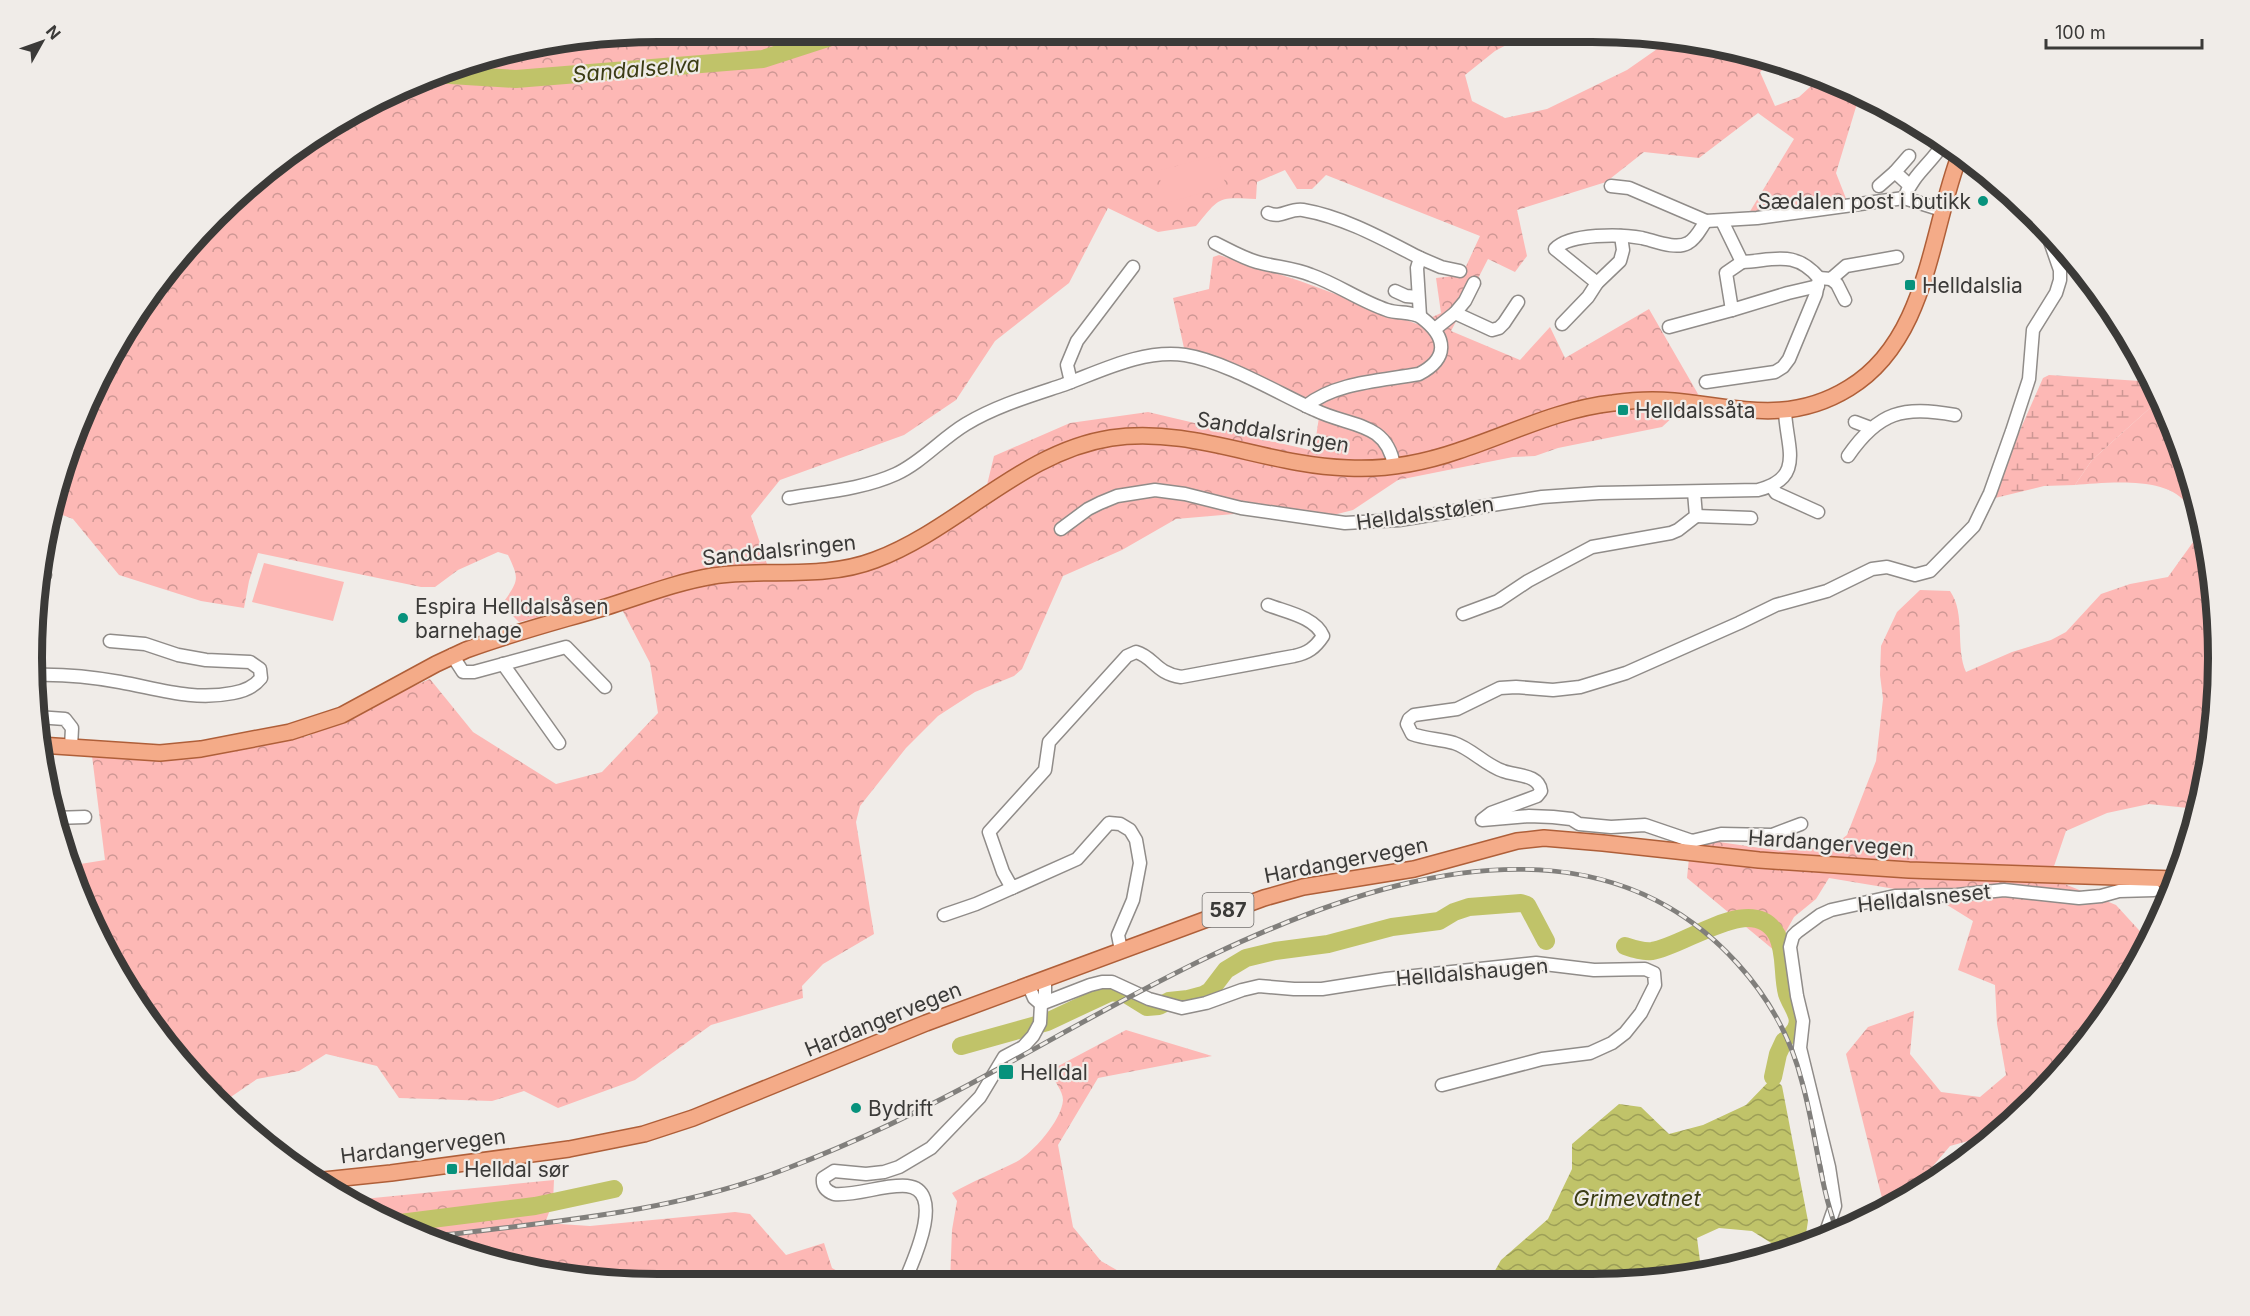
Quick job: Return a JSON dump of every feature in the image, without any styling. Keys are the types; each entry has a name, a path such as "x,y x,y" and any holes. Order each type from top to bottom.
{"main road":[{"name":"Sanddalsringen","path":"48,746 170,752 201,749 290,732 342,715 452,655 697,579 726,574 831,571 868,563 901,549 1040,463 1070,449 1105,439 1140,435 1177,437 1315,466 1352,469 1394,466 1459,451 1552,415 1614,402 1670,401 1743,410 1785,411 1814,404 1846,391 1871,372 1901,336 1914,308 1957,162"},
{"name":"Hardangervegen","path":"331,1179 569,1149 644,1134 693,1118 1028,984 1264,898 1303,887 1414,869 1517,841 1560,839 1759,860 1909,870 2167,879"}],"street":[{"path":"1904,198 1916,175 1939,150"},
{"path":"1879,186 1909,156"},
{"path":"1895,172 1909,185"},
{"path":"1611,186 1629,188 1706,221 1756,218 1904,198 1942,210"},
{"path":"1268,213 1279,216 1293,210 1302,210 1328,217 1441,267 1460,271"},
{"path":"1722,220 1743,262"},
{"path":"1597,283 1555,249 1560,243 1585,237 1621,236 1639,237 1676,246 1686,244 1695,237 1706,221"},
{"path":"1562,324 1588,297 1597,283 1620,261 1623,250 1621,236"},
{"path":"1215,243 1257,262 1311,275 1389,311 1419,316 1435,329 1442,350 1437,361 1430,368 1419,374 1324,393 1306,406"},
{"path":"1801,824 1772,835 1721,834 1708,839 1692,841 1645,825 1611,827 1579,824 1563,818 1529,816 1482,820 1491,813 1533,799 1541,791 1540,784 1534,779 1494,768 1454,743 1412,734 1408,729 1409,719 1414,716 1457,709 1500,688 1566,689 1607,679 1739,623 1784,601 1827,591 1872,570 1887,567 1915,575 1930,571 1974,526 1990,493 2029,379 2033,330 2056,293 2060,280 2060,270 2053,250"},
{"path":"1669,327 1823,281 1846,266 1897,257"},
{"path":"1419,316 1417,268 1420,258"},
{"path":"1732,310 1726,273 1743,262 1793,258 1808,266 1823,281 1837,284 1845,300"},
{"path":"1071,382 1068,365 1077,341 1133,267"},
{"path":"1706,382 1775,372 1783,367 1823,281"},
{"path":"1435,329 1455,313 1465,301 1474,283"},
{"path":"1395,291 1406,296 1418,297"},
{"path":"1455,313 1492,330 1504,323 1518,302"},
{"path":"789,498 844,489 895,474 916,462 952,433 988,412 1140,358 1160,354 1185,355 1218,365 1306,406 1379,435 1387,442 1391,450 1394,466"},
{"path":"1848,456 1871,428 1886,418 1910,410 1955,415"},
{"path":"1785,411 1791,452 1788,469 1782,479 1772,487 1776,493 1818,512"},
{"path":"1855,422 1871,428"},
{"name":"Helldalsstølen","path":"1061,529 1100,502 1126,494 1155,490 1222,501 1241,508 1284,512 1321,521 1345,523 1399,520 1542,497 1599,493 1758,490 1772,487"},
{"path":"1694,492 1696,516"},
{"path":"1463,614 1498,601 1528,581 1593,547 1671,533 1696,516 1751,518"},
{"path":"1012,888 1003,872 989,832 1045,770 1048,742 1127,656 1136,652 1143,654 1168,675 1181,677 1294,656 1308,652 1317,645 1323,636 1320,628 1268,605"},
{"path":"42,676 117,681 158,691 193,696 238,692 249,688 261,678 260,669 250,662 206,660 178,655 145,644 110,641"},
{"path":"452,655 464,672 474,672 566,647 605,687"},
{"path":"503,664 559,742"},
{"path":"45,718 64,719 72,728 71,747"},
{"path":"63,818 85,817"},
{"path":"1560,839 1563,818"},
{"path":"944,915 976,904 1077,859 1109,822 1120,824 1130,830 1136,840 1140,863 1133,900 1118,935 1121,950"},
{"path":"2079,898 2080,877"},
{"name":"Helldalsneset","path":"1830,1226 1834,1212 1834,1198 1814,1098 1800,1048 1803,1021 1791,964 1790,947 1793,936 1820,915 1846,906 1886,898 1957,895 2004,890 2079,898 2101,896 2119,891 2154,890"},
{"name":"Helldalshaugen","path":"1041,1009 1090,985 1102,982 1112,982 1162,1004 1182,1008 1206,1004 1259,986 1323,989 1386,979 1536,963 1601,970 1645,969 1654,973 1655,986 1641,1013 1625,1033 1612,1043 1590,1053 1542,1059 1442,1085"},
{"path":"907,1274 925,1222 927,1206 922,1194 908,1186 834,1194 827,1191 822,1184 823,1178 834,1171 884,1173 921,1154 952,1127 980,1097 1004,1057 1023,1047 1037,1030 1044,999 1045,979"},
{"path":"1028,984 1041,1009"}],"green space":[{"path":"658,42 1512,42 1495,51 1465,75 1472,101 1505,118 1547,109 1627,70 1661,46 1712,54 1765,67 1760,72 1775,106 1799,97 1814,84 1857,103 1836,173 1847,201 1749,213 1794,139 1758,113 1699,158 1644,152 1606,182 1517,210 1527,256 1515,272 1488,259 1451,331 1520,360 1550,327 1565,358 1649,309 1698,394 1662,427 1558,448 1535,456 1513,457 1398,480 1353,510 1310,521 1257,512 1176,519 1122,550 1063,576 1022,669 1014,676 975,692 938,716 906,748 860,806 856,822 874,934 823,964 802,986 803,998 711,1025 635,1080 558,1108 524,1091 492,1101 399,1098 377,1066 326,1054 299,1071 257,1079 228,1099 169,1033 146,1000 106,930 78,864 105,860 92,756 183,755 308,736 430,679 473,732 556,784 602,772 658,713 650,663 616,598 519,622 507,610 505,600 513,588 516,574 508,555 498,552 458,570 435,587 421,587 258,553 249,581 244,608 201,601 119,575 73,519 60,514 63,499 89,422 106,386 125,350 169,283 222,222 283,169 350,125 422,89 499,63 578,47","holes":["1285,170 1297,189 1312,189 1326,175 1480,236 1462,275 1436,278 1441,313 1417,324 1300,281 1219,255 1213,257 1209,289 1173,298 1184,348 1319,417 1314,451 1148,412 1070,423 994,456 986,489 877,564 768,567 751,516 780,480 904,435 956,400 995,341 1069,283 1108,208 1158,232 1196,226 1220,201 1234,198 1256,199 1257,182"]},
{"path":"1217,155 1226,186 1166,203 1158,171"},
{"path":"2049,375 2140,381 2153,405 2092,460 2075,485 2044,486 1995,498 1998,480 2043,378"},
{"path":"2153,405 2175,460 2189,507 2179,496 2167,489 2152,485 2103,483 2075,485 2092,460"},
{"path":"2196,538 2207,618 2207,698 2203,738 2189,808 2149,804 2107,813 2066,831 2050,878 2116,905 2142,934 2125,966 2081,1033 2028,1094 1977,1138 1950,1146 1925,1176 1883,1200 1846,1054 1868,1027 1914,1011 1910,1054 1941,1092 1980,1097 2006,1075 1997,1024 1995,985 1958,970 1973,921 1931,895 1829,878 1816,899 1794,917 1775,951 1687,878 1691,838 1782,851 1833,846 1847,835 1876,761 1883,699 1880,675 1881,646 1897,612 1920,590 1950,591 1958,610 1961,652 1966,672 2012,652 2051,640 2066,632 2101,594 2130,584 2168,577"},
{"path":"264,563 344,582 333,621 252,602"},
{"path":"1126,1030 1212,1056 1098,1078 1058,1145 1073,1227 1101,1261 1124,1274 950,1274 952,1230 957,1201 952,1193 1023,1158 1045,1135 1057,1117 1063,1100 1049,1071"},
{"path":"554,1180 553,1202 545,1223 590,1226 735,1212 750,1214 786,1255 824,1243 832,1268 843,1274 658,1274 578,1269 499,1253 460,1241 422,1227 365,1199"}],"water":[{"name":"Grimevatnet","path":"1773,1077 1782,1086 1808,1221 1806,1235 1775,1246 1752,1231 1719,1228 1697,1238 1700,1261 1698,1264 1632,1273 1493,1274 1501,1260 1548,1219 1572,1169 1572,1144 1619,1104 1641,1107 1669,1134 1703,1125 1746,1105"}],"waterway":[{"name":"Sandalselva","path":"459,76 516,79 763,59 815,42"},
{"path":"961,1046 1047,1022 1111,992 1126,994 1147,1007 1203,995 1210,991 1226,970 1246,958 1275,951 1328,944 1392,927 1439,921 1454,912 1469,907 1521,903 1527,905 1546,941"},
{"path":"1625,946 1642,951 1652,951 1736,919 1752,918 1766,923 1780,942 1787,994 1798,1019 1791,1035"},
{"path":"1773,1077 1778,1054 1784,1041"},
{"path":"411,1222 535,1206 614,1189"}],"railway":[{"path":"444,1235 656,1206 701,1196 788,1168 894,1123 1168,977 1266,931 1367,894 1468,872 1566,872 1657,901 1737,963 1768,1004 1792,1050 1807,1101 1826,1194 1835,1224"}],"place":[{"name":"Sædalen post i butikk","path":"1983,201"},
{"name":"Helldalslia","path":"1910,285"},
{"name":"Helldalssåta","path":"1623,410"},
{"name":"Espira Helldalsåsen barnehage","path":"403,618"},
{"name":"Helldal","path":"1006,1072"},
{"name":"Bydrift","path":"856,1108"},
{"name":"Helldal sør","path":"452,1169"}]}
